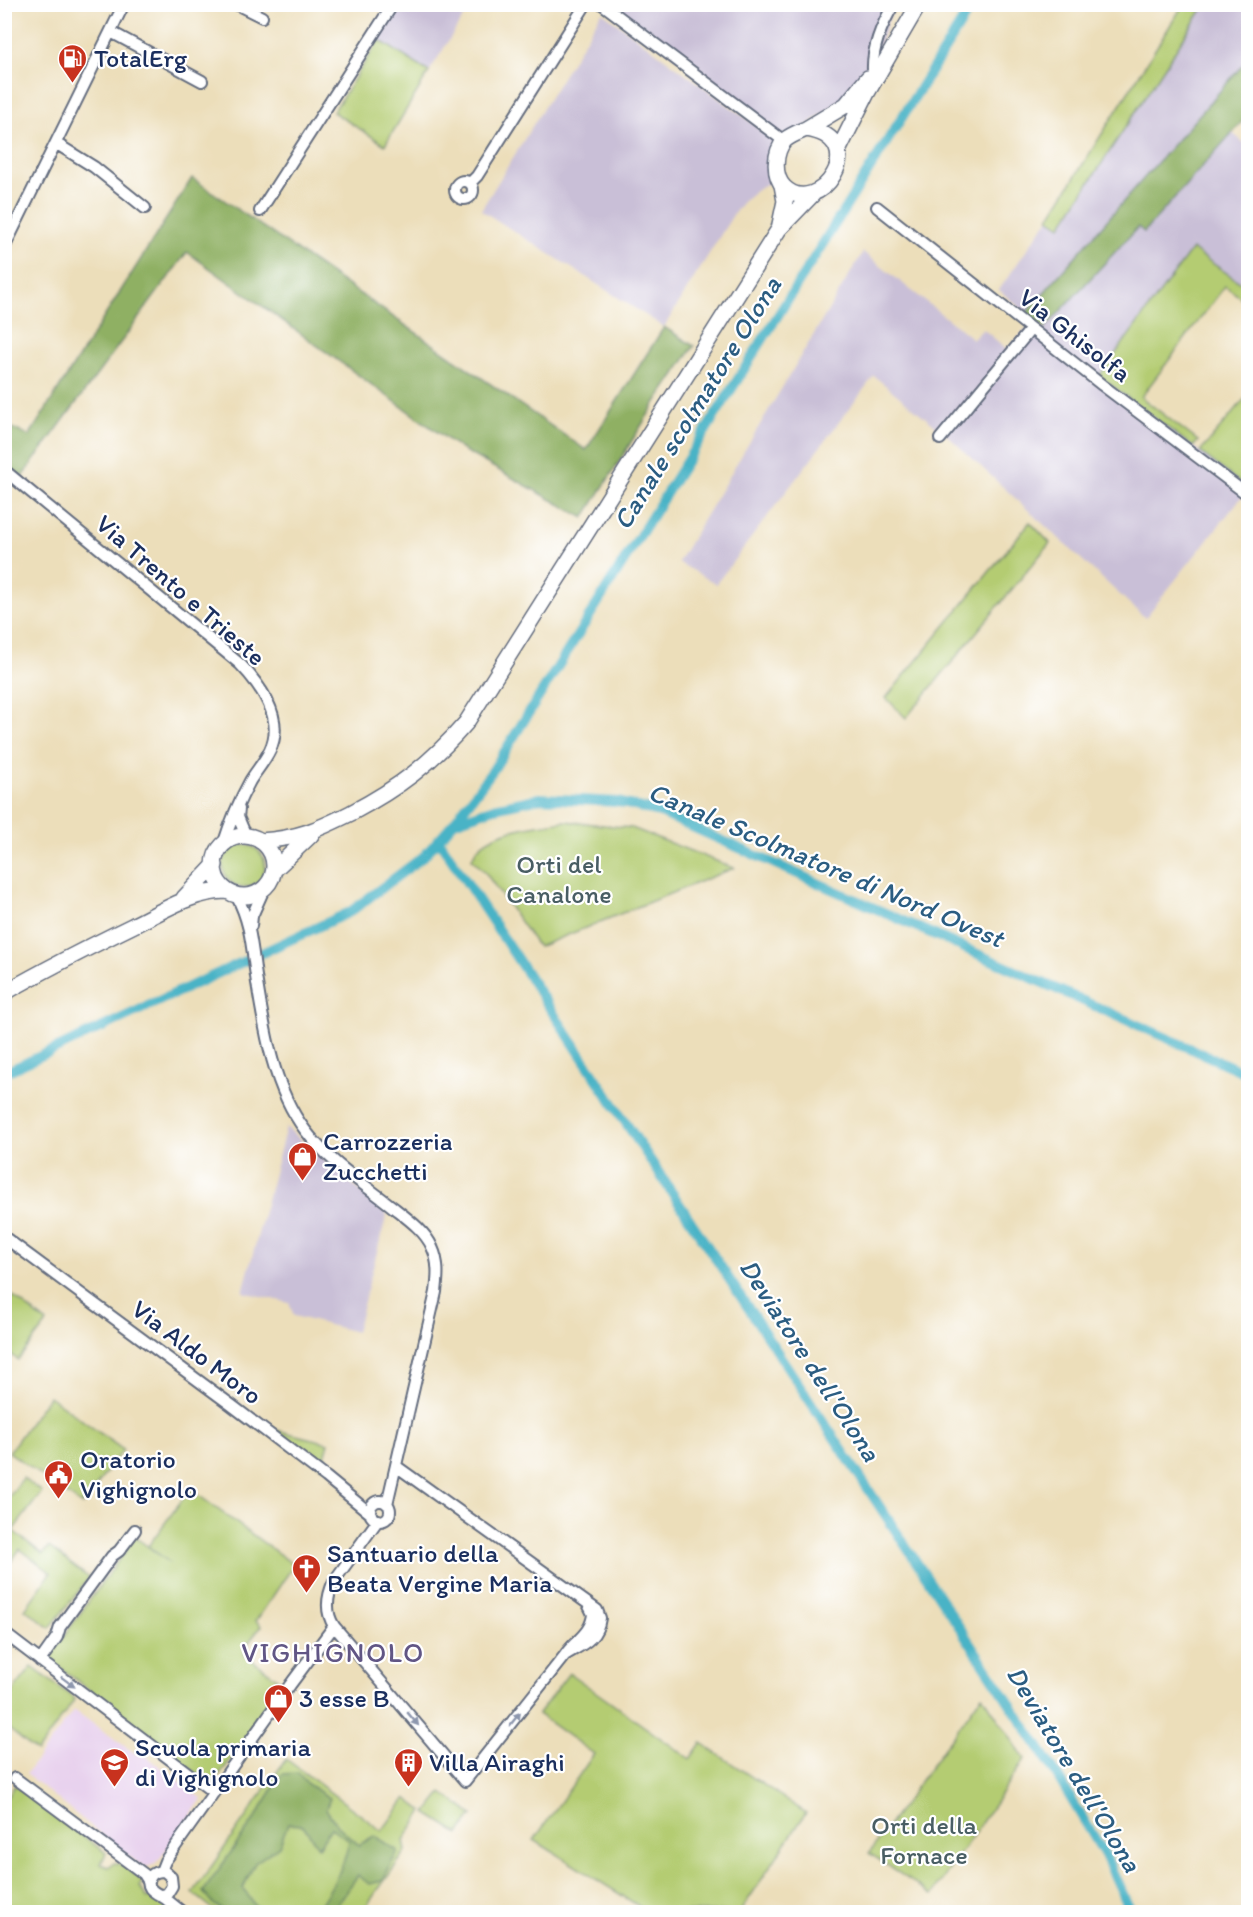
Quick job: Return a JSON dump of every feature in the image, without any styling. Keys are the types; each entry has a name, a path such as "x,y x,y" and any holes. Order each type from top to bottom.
{"main road":[{"path":"838,151 867,93 919,4"},
{"path":"779,229 785,201 776,170 777,157 784,141 846,105 908,22"},
{"path":"180,903 214,865 223,845 234,838 283,840 316,831 404,782 437,756 466,723 779,229 813,194 826,185 833,175 839,160 838,151 827,135 806,129"},
{"path":"782,185 791,193 813,194"},
{"path":"274,870 316,831"},
{"path":"4,993 77,953 206,892 253,895 264,889 271,881 274,870 272,855 253,839"},
{"path":"214,865 218,881 231,893"}],"street":[{"path":"4,248 124,4"},
{"path":"236,4 262,17"},
{"path":"260,211 393,4"},
{"path":"470,183 477,176 586,4"},
{"path":"602,4 784,141"},
{"path":"873,70 874,53 883,23 894,4"},
{"path":"111,32 202,81"},
{"path":"57,144 94,167 146,208"},
{"name":"Via Ghisolfa","path":"877,207 1102,385 1248,495"},
{"path":"939,438 1031,329"},
{"name":"Via Trento e Trieste","path":"4,470 240,664 259,687 275,724 274,740 240,800 223,845"},
{"path":"240,800 238,817 253,839"},
{"path":"264,889 252,916 251,932 257,982 274,1065 282,1091 294,1114 318,1146 414,1224 429,1240 438,1272 436,1292 396,1466 391,1490 332,1585 327,1613 334,1626 465,1781 575,1642 589,1630 593,1614 588,1604 396,1466"},
{"path":"231,893 243,908 251,932"},
{"name":"Via Aldo Moro","path":"4,1238 230,1404 361,1504 377,1512"},
{"path":"39,1660 112,1556 119,1551 135,1530"},
{"path":"182,1912 161,1895 150,1890 156,1873 334,1626"},
{"path":"4,1633 213,1792"},
{"path":"15,1778 156,1873 173,1881 167,1894 161,1895"},
{"path":"171,1889 176,1899 190,1912"}],"shaded area":[{"path":"396,5 471,5 429,72 375,37"},
{"path":"613,5 894,5 873,62 860,88 784,141 638,28"},
{"path":"1205,5 1248,5 1248,59 1026,313 999,290 1049,218 1061,225"},
{"path":"602,12 778,142 773,181 757,189 733,215 664,327 481,210"},
{"path":"1231,132 1248,146 1248,270 1240,282 1192,249 1100,375 1248,489 1145,618 949,437 874,376 716,584 678,562 863,252 973,339 983,329 1008,350 1025,330 1036,338 1139,226 1144,231"},
{"path":"286,1127 387,1214 356,1332 294,1316 289,1303 243,1292"},
{"name":"Scuola primaria di Vighignolo","path":"74,1710 137,1755 141,1752 202,1799 156,1864 146,1867 136,1862 26,1774"}],"green space":[{"path":"1183,5 1205,5 1061,226 1049,218"},
{"path":"379,40 429,72 385,145 333,112"},
{"path":"1248,59 1248,115 1144,232 1138,227 1045,328 1026,313"},
{"path":"192,178 586,450 664,327 694,346 656,402 584,518 461,449 187,252 19,481 7,470 11,465 5,458 4,424 29,436"},
{"path":"1192,249 1248,288 1248,303 1225,286 1141,397 1198,441 1193,447 1099,376"},
{"path":"1248,395 1248,489 1200,452"},
{"path":"1030,522 1050,543 906,718 886,698"},
{"name":"Orti del Canalone","path":"565,821 632,828 734,868 538,947 485,872 472,859 477,849 498,835 526,827"},
{"path":"244,845 252,846 259,851 264,858 264,874 259,881 252,886 244,887 236,886 229,881 224,874 223,866 224,858 229,851 236,846"},
{"path":"5,1290 47,1323 18,1360 5,1350"},
{"path":"49,1396 123,1450 82,1505 9,1452"},
{"path":"268,1428 329,1443 322,1467"},
{"path":"23,1478 42,1492 14,1529 5,1521 5,1502"},
{"path":"190,1489 294,1565 256,1621 261,1626 244,1649 246,1651 244,1654 284,1683 215,1782 208,1782 48,1658 135,1537 170,1563 148,1546"},
{"path":"4,1524 43,1554 49,1547 89,1578 50,1628 25,1609 51,1573 20,1549 5,1570"},
{"path":"32,1667 75,1699 37,1752 5,1726 5,1701"},
{"path":"569,1673 690,1759 701,1743 806,1813 740,1912 648,1912 534,1840 594,1754 538,1714"},
{"name":"Orti della Fornace","path":"982,1695 1025,1759 932,1895 869,1853"},
{"path":"286,1759 382,1831 406,1798 423,1811 404,1840 406,1851 362,1912 217,1912 193,1893"},
{"path":"298,1773 309,1785 330,1798 326,1809 337,1825 359,1845 374,1836 398,1851 382,1881 369,1884 358,1875 332,1912 315,1912 332,1887 341,1868 349,1840 331,1828 318,1847 303,1825 288,1824 279,1846 255,1863 243,1888 253,1903 263,1912 236,1913 222,1910 203,1892 258,1814 282,1774"},
{"path":"15,1785 106,1853 101,1864 108,1867 114,1863 121,1864 142,1880 140,1887 146,1897 159,1900 173,1912 5,1912 4,1800"},
{"path":"442,1793 473,1815 459,1834 426,1813"}],"waterway":[{"name":"Canale scolmatore Olona","path":"454,822 493,770 973,4"},
{"name":"Canale Scolmatore di Nord Ovest","path":"4,1073 350,912 424,856 454,822 494,808 540,798 618,802 658,812 1248,1074"},
{"name":"Deviatore dell'Olona","path":"438,839 1050,1764 1105,1855 1131,1912"}],"place":[{"name":"TotalErg","path":"73,84"},
{"name":"Carrozzeria Zucchetti","path":"302,1182"},
{"name":"Oratorio Vighignolo","path":"59,1500"},
{"name":"Santuario della Beata Vergine Maria","path":"306,1594"},
{"name":"3 esse B","path":"278,1724"},
{"name":"Scuola primaria di Vighignolo","path":"114,1788"},
{"name":"Villa Airaghi","path":"408,1788"}],"district":[{"name":"VIGHIGNOLO","path":"333,1652"}]}
